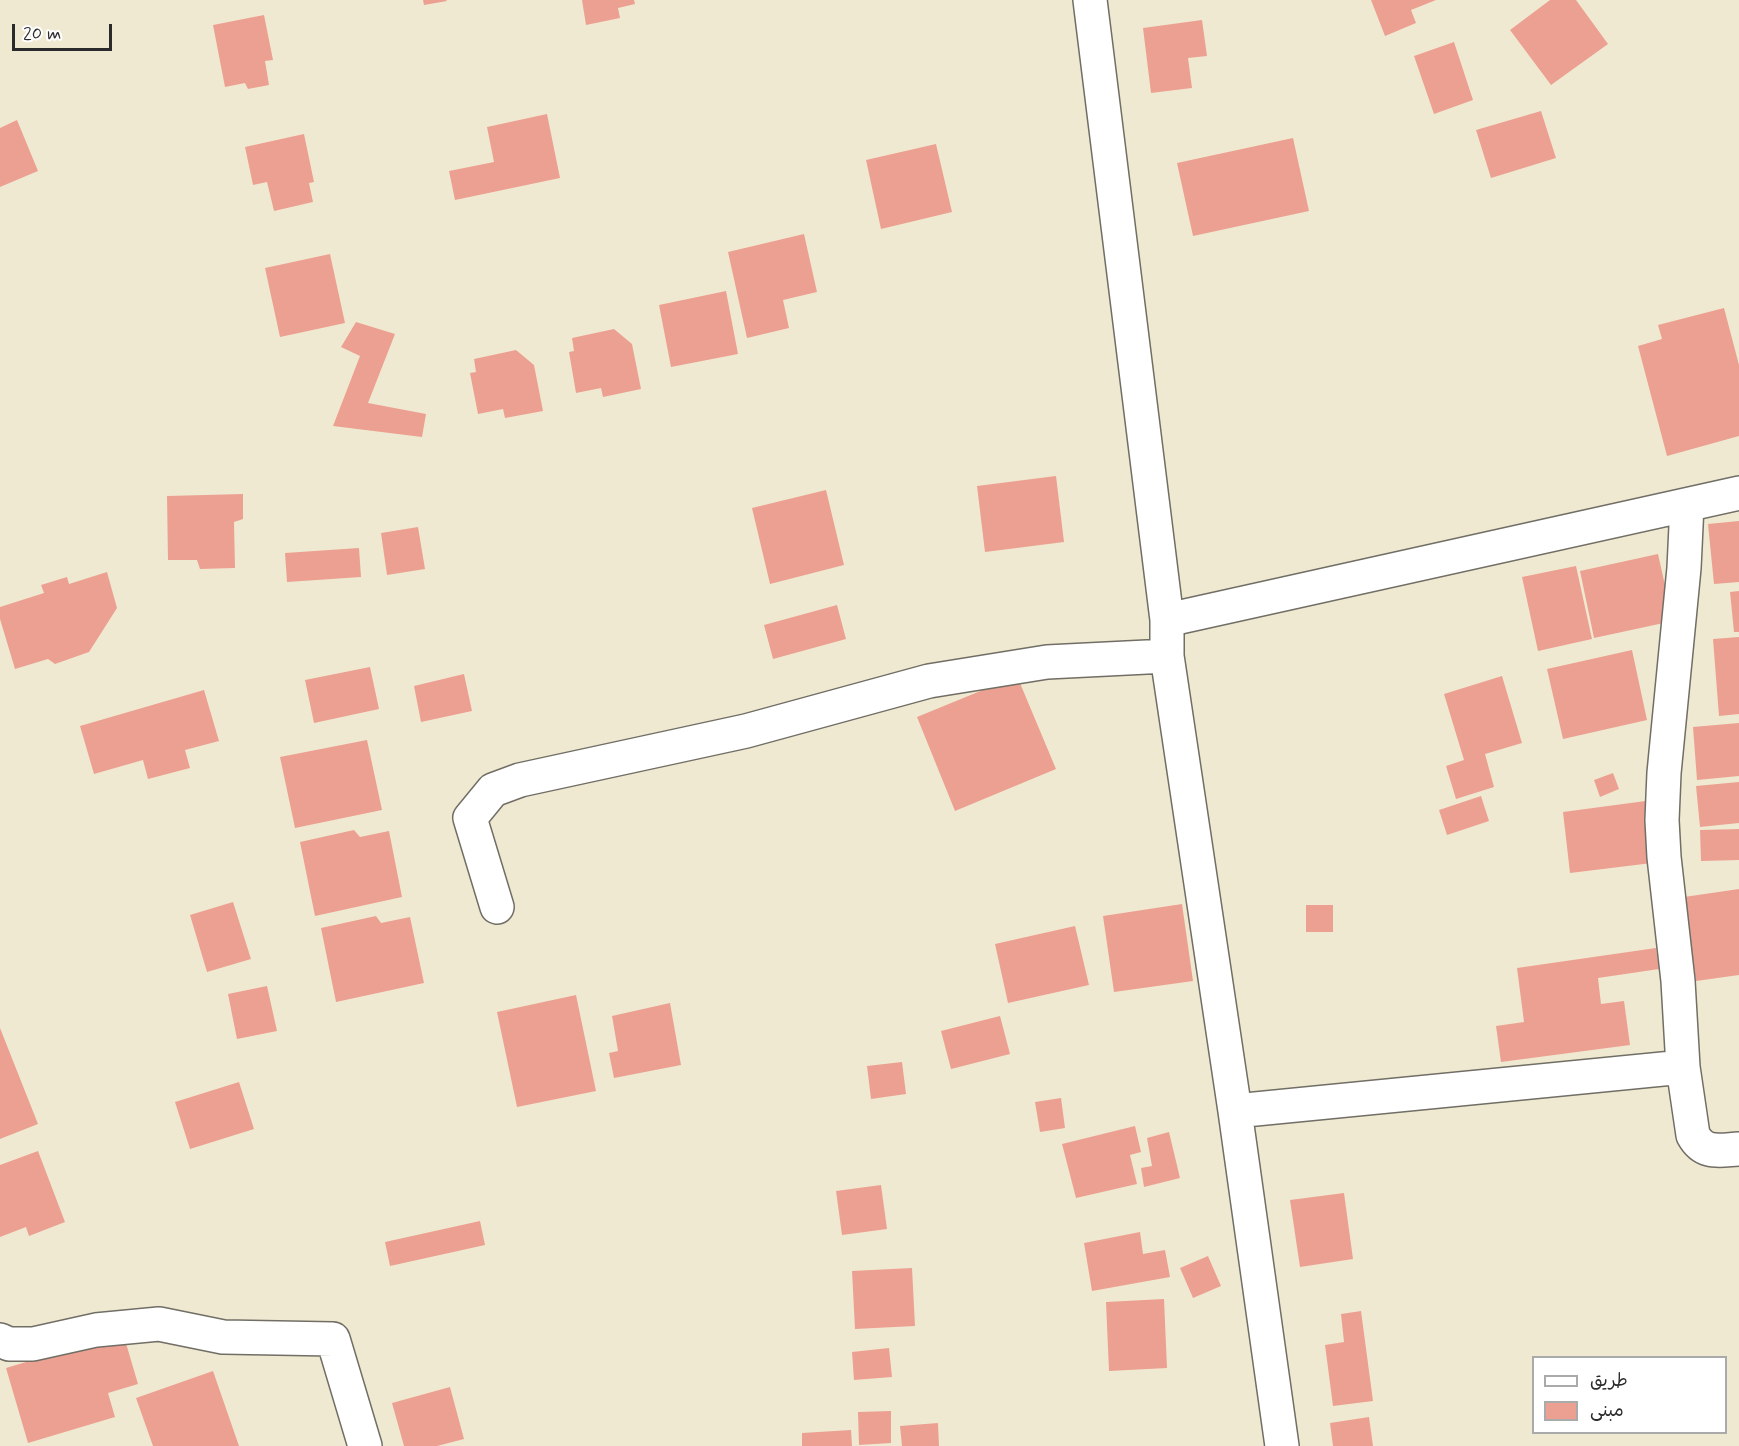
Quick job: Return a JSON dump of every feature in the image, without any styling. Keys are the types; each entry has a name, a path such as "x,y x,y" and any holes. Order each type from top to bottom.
{"street":[{"path":"1090,0 1167,620 1167,656 1282,1446"},
{"path":"1167,620 1739,493"},
{"path":"1687,505 1684,568 1664,773 1662,820 1664,857 1678,981 1683,1067 1692,1135 1703,1148 1739,1149"},
{"path":"497,907 470,818 493,790 519,780 746,731 929,681 1047,662 1167,656"},
{"path":"1235,1111 1683,1067"},
{"path":"0,1340 9,1344 33,1344 96,1330 159,1323 223,1337 333,1339 365,1446"}],"building":[{"path":"423,0 446,0 447,1 424,5"},
{"path":"582,0 634,0 635,4 618,8 620,18 586,25"},
{"path":"1371,0 1436,0 1411,10 1416,23 1385,36"},
{"path":"1550,0 1576,0 1608,44 1551,85 1510,30"},
{"path":"264,15 273,60 265,61 269,85 248,89 245,83 225,87 213,25"},
{"path":"1202,20 1207,56 1188,58 1192,88 1151,93 1143,28"},
{"path":"1454,42 1473,100 1434,114 1414,56"},
{"path":"1541,111 1556,158 1491,178 1476,130"},
{"path":"547,114 560,178 455,200 449,171 494,162 487,127"},
{"path":"17,120 38,171 0,187 0,128"},
{"path":"304,134 314,182 309,183 313,202 274,211 267,182 253,185 245,147"},
{"path":"1293,138 1309,211 1193,236 1177,163"},
{"path":"936,144 952,212 881,229 866,160"},
{"path":"804,234 817,292 783,300 789,328 747,338 728,252"},
{"path":"330,254 345,323 280,337 265,268"},
{"path":"726,291 738,354 671,367 659,305"},
{"path":"1724,308 1739,365 1739,436 1667,456 1638,346 1662,339 1658,325"},
{"path":"356,322 395,334 368,403 426,414 422,437 333,426 360,356 341,347"},
{"path":"614,329 632,344 641,389 603,397 601,388 576,393 569,352 574,351 572,338"},
{"path":"516,350 534,365 543,411 505,418 503,409 478,414 470,373 476,372 474,359"},
{"path":"1056,476 1064,542 985,552 977,486"},
{"path":"826,490 844,565 770,584 752,508"},
{"path":"243,494 243,519 234,522 235,568 200,569 197,560 168,560 167,496"},
{"path":"1739,521 1739,582 1714,584 1708,524"},
{"path":"418,527 425,569 387,575 381,533"},
{"path":"359,548 361,577 287,582 285,553"},
{"path":"1658,554 1673,621 1594,638 1580,571"},
{"path":"1576,566 1592,639 1538,651 1522,577"},
{"path":"107,572 117,608 89,652 55,664 48,659 15,669 0,619 0,607 44,593 41,585 67,577 69,584"},
{"path":"1739,591 1739,632 1734,632 1730,592"},
{"path":"837,605 846,639 773,659 764,625"},
{"path":"1739,637 1739,714 1719,716 1713,639"},
{"path":"1632,650 1647,720 1563,739 1547,669"},
{"path":"370,667 379,709 314,723 305,680"},
{"path":"464,674 472,711 421,722 414,686"},
{"path":"1017,676 1056,769 955,811 917,717"},
{"path":"1502,676 1522,743 1485,754 1494,787 1456,799 1446,766 1464,760 1444,694"},
{"path":"204,690 219,741 185,750 190,768 148,779 143,760 94,774 80,726"},
{"path":"1739,723 1739,776 1697,780 1693,727"},
{"path":"367,740 382,810 295,828 280,757"},
{"path":"1613,773 1619,789 1600,797 1594,780"},
{"path":"1739,782 1739,823 1700,827 1696,786"},
{"path":"1481,796 1489,821 1447,835 1439,810"},
{"path":"1653,800 1652,863 1570,873 1563,812"},
{"path":"1739,829 1739,860 1701,861 1700,830"},
{"path":"354,830 360,837 389,831 402,897 315,916 300,842"},
{"path":"1739,889 1739,975 1696,981 1684,897"},
{"path":"233,902 251,959 207,972 190,915"},
{"path":"1182,904 1193,981 1114,992 1103,916"},
{"path":"1306,905 1333,905 1333,932 1306,932"},
{"path":"376,916 381,923 410,917 424,983 336,1002 321,928"},
{"path":"1075,926 1089,985 1008,1003 995,944"},
{"path":"1656,948 1659,969 1598,978 1601,1004 1624,1001 1630,1045 1501,1062 1496,1026 1524,1022 1517,968"},
{"path":"267,986 277,1031 237,1039 228,994"},
{"path":"576,995 596,1091 517,1107 497,1012"},
{"path":"670,1003 681,1065 614,1078 609,1053 618,1051 612,1016"},
{"path":"1000,1016 1010,1054 951,1069 941,1031"},
{"path":"0,1028 38,1124 0,1139"},
{"path":"902,1062 906,1094 871,1099 867,1066"},
{"path":"239,1082 254,1129 190,1149 175,1102"},
{"path":"1061,1098 1065,1128 1040,1132 1035,1102"},
{"path":"1135,1126 1141,1152 1130,1155 1137,1184 1076,1198 1062,1144"},
{"path":"1169,1132 1180,1178 1144,1187 1141,1168 1152,1166 1147,1138"},
{"path":"38,1151 65,1222 29,1236 26,1227 0,1237 0,1165"},
{"path":"881,1185 887,1229 842,1235 836,1191"},
{"path":"1344,1193 1353,1259 1300,1267 1290,1200"},
{"path":"480,1221 485,1245 390,1266 385,1242"},
{"path":"1140,1232 1143,1254 1165,1250 1170,1277 1092,1291 1084,1243"},
{"path":"1208,1256 1221,1286 1193,1298 1180,1268"},
{"path":"912,1268 915,1326 855,1329 852,1271"},
{"path":"1164,1299 1167,1368 1109,1371 1106,1302"},
{"path":"1361,1311 1373,1401 1333,1406 1325,1345 1344,1342 1341,1314"},
{"path":"123,1333 138,1384 108,1393 115,1417 28,1443 6,1368"},
{"path":"889,1348 892,1377 854,1380 852,1352"},
{"path":"213,1371 239,1446 153,1446 136,1398"},
{"path":"450,1387 464,1439 437,1446 404,1446 392,1403"},
{"path":"891,1411 891,1443 859,1445 858,1412"},
{"path":"1369,1417 1373,1446 1333,1446 1330,1423"},
{"path":"938,1423 939,1446 902,1446 900,1426"},
{"path":"851,1430 852,1446 802,1446 802,1433"}]}
